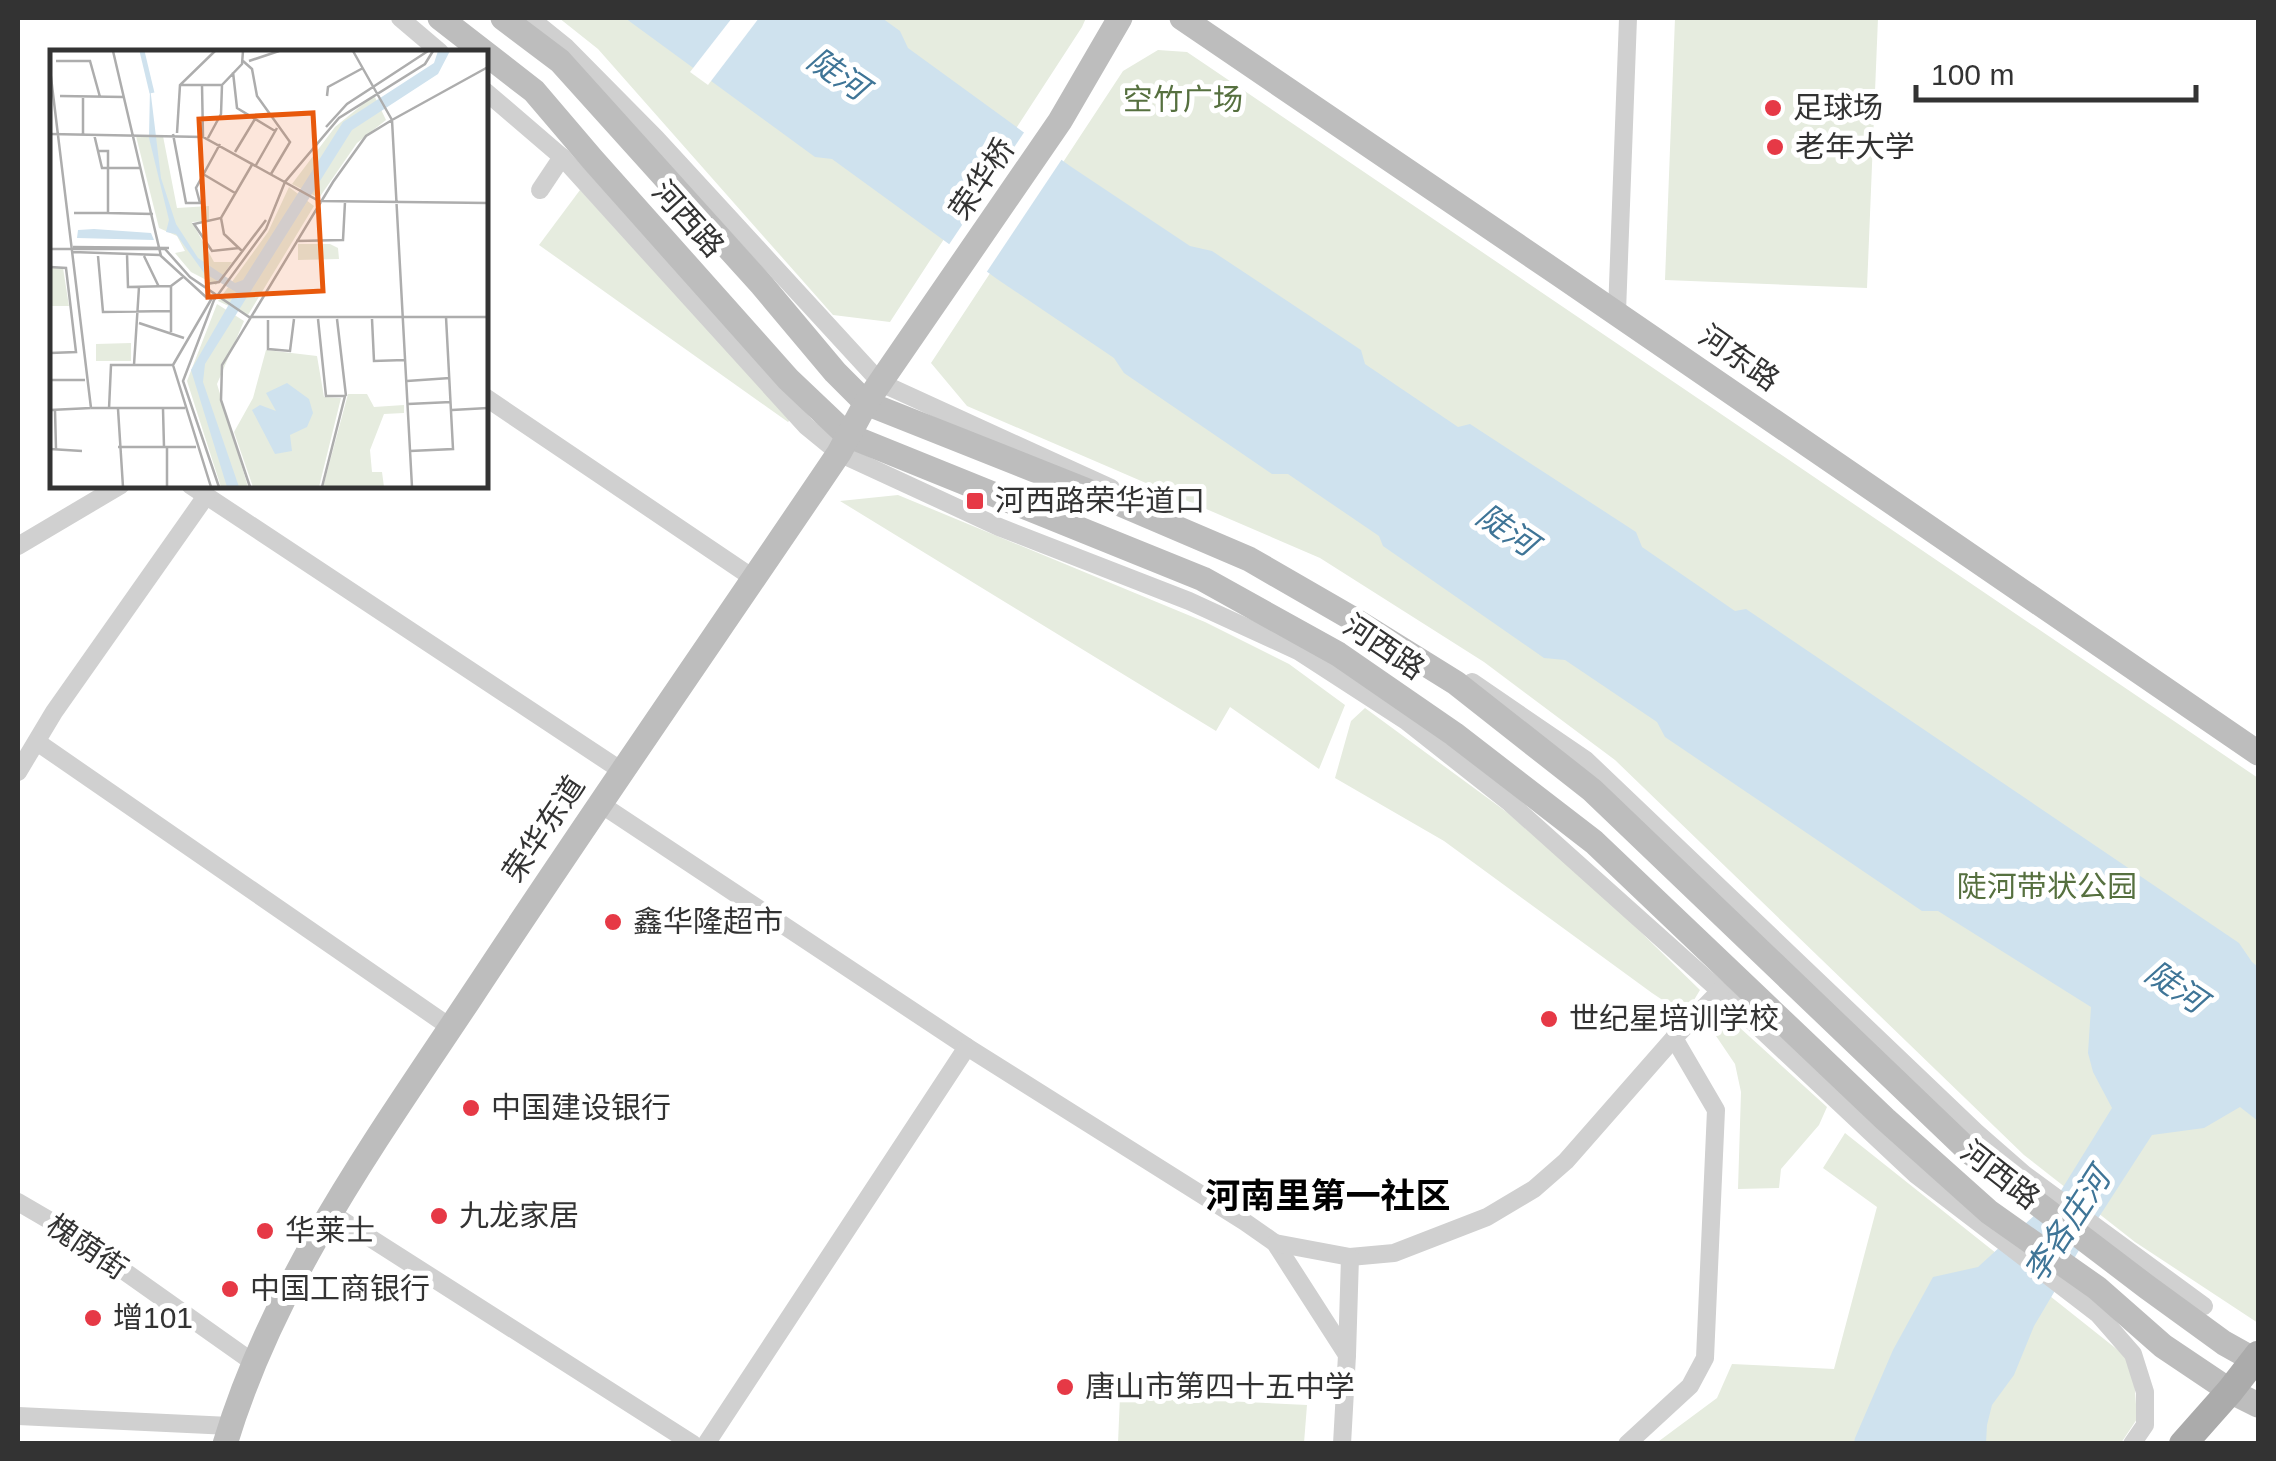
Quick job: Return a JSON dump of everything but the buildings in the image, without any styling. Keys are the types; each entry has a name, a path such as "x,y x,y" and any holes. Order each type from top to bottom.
{"main road":[{"name":"河西路","path":"440,18 481,50"},
{"name":"河西路","path":"503,18 560,61 762,285 834,372 874,394 1249,559 1456,683 1592,790 1971,1153 2020,1181 2116,1253 2224,1343 2257,1359"},
{"name":"荣华桥","path":"957,273 1060,121 1120,18"},
{"name":"河东路","path":"1182,18 1618,312 2258,753"},
{"name":"河西路","path":"488,55 534,91 843,444 1203,580 1338,654 1454,734 1594,842 1989,1222 2230,1392 2258,1405"},
{"path":"534,91 560,61"},
{"name":"荣华东道","path":"227,1435 288,1289 367,1154 957,273"},
{"path":"2183,1444 2257,1359"}],"street":[{"path":"400,18 438,50"},
{"path":"530,18 566,47 656,138 874,394"},
{"path":"1618,312 1628,18"},
{"path":"488,93 562,157 806,426 999,527 1189,600 1298,651 1406,720 1510,802 1915,1174 1989,1222"},
{"path":"540,190 562,157"},
{"path":"488,398 753,578"},
{"path":"18,546 116,488"},
{"path":"194,488 622,771"},
{"path":"18,772 64,698 206,496"},
{"path":"37,742 450,1028"},
{"path":"599,804 967,1047 1275,1243 1347,1355"},
{"path":"1275,1243 1350,1256 1394,1253 1488,1216 1534,1188 1566,1161 1720,991"},
{"path":"1628,1444 1690,1386 1704,1358 1716,1110 1674,1038"},
{"path":"706,1444 967,1047"},
{"name":"槐荫街","path":"18,1202 66,1230 254,1363"},
{"path":"331,1213 693,1444"},
{"path":"2116,1253 2204,1306"},
{"path":"1342,1444 1350,1256"},
{"path":"2098,1301 2134,1354 2146,1392 2145,1425 2132,1444"},
{"path":"18,1416 227,1435"}],"green space":[{"path":"559,18 1086,18 890,322 833,315 598,49"},
{"path":"1675,18 1878,18 1867,288 1665,280"},
{"name":"陡河带状公园","path":"1158,50 1187,52 2258,778 2258,1323 2135,1242 2024,1155 1615,760 1484,662 1320,558 967,406 931,363 1123,71"},
{"path":"580,190 792,418 788,422 539,245"},
{"path":"898,495 1205,622 1289,664 1345,705 1319,769 1230,707 1216,731 840,501"},
{"path":"1365,708 1508,813 1611,903 1700,990 1685,1015 1444,841 1335,778 1351,721"},
{"path":"1728,1017 1827,1107 1819,1125 1781,1169 1779,1188 1738,1189 1741,1092 1735,1064 1714,1033"},
{"path":"1845,1133 2133,1362 2137,1419 2121,1443 1655,1444 1717,1398 1732,1364 1834,1369 1877,1207 1823,1168"},
{"path":"1120,1396 1307,1405 1304,1443 1118,1443"}],"water":[{"path":"625,18 882,18 900,31 908,48 1070,166 1190,246 1212,251 1361,350 1365,364 1458,427 1470,424 1636,532 1642,547 1735,611 1746,609 2239,943 2258,967 2258,1121 2240,1107 2204,1128 2152,1135 2034,1326 2014,1375 1992,1405 1986,1443 1854,1443 1893,1350 1933,1277 1978,1267 2060,1192 2112,1108 2093,1072 2088,1053 2091,1007 1938,911 1922,911 1665,737 1657,722 1565,660 1544,658 1383,546 1379,536 1288,474 1272,474 1124,373 1114,358 832,159 815,157"}],"pier":[{"path":"732,18 759,18 708,85 690,72"},
{"path":"1027,128 1064,156 984,276 946,249"}],"place":[{"name":"足球场","path":"1773,108"},
{"name":"老年大学","path":"1775,147"},
{"name":"河西路荣华道口","path":"975,501"},
{"name":"鑫华隆超市","path":"613,922"},
{"name":"世纪星培训学校","path":"1549,1019"},
{"name":"中国建设银行","path":"471,1108"},
{"name":"九龙家居","path":"439,1216"},
{"name":"华莱士","path":"265,1231"},
{"name":"中国工商银行","path":"230,1289"},
{"name":"增101","path":"93,1318"},
{"name":"唐山市第四十五中学","path":"1065,1387"}],"district":[{"name":"河南里第一社区","path":"1328,1196"}],"water label":[{"name":"陡河","path":"838,74"},
{"name":"陡河","path":"1507,530"},
{"name":"陡河","path":"2176,987"},
{"name":"李各庄河","path":"2067,1225"}],"park label":[{"name":"空竹广场","path":"1183,100"}]}
